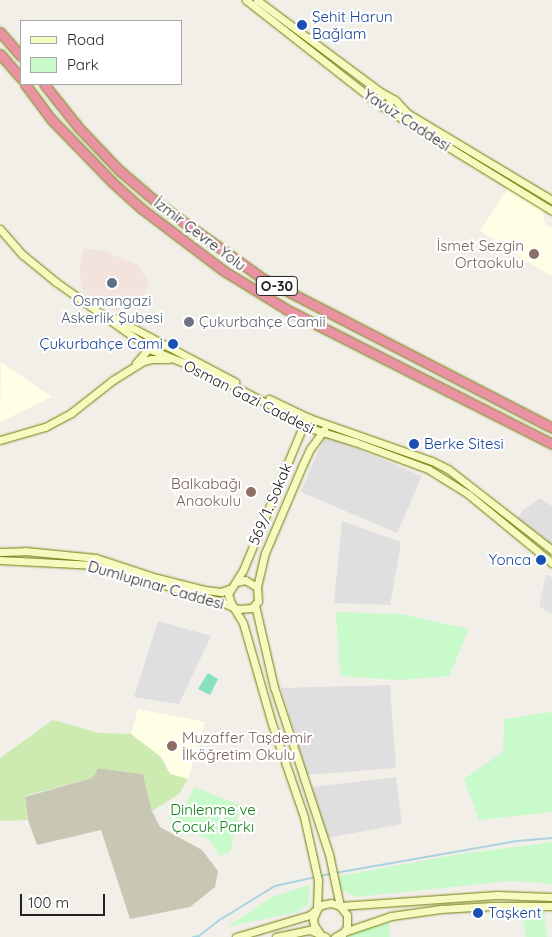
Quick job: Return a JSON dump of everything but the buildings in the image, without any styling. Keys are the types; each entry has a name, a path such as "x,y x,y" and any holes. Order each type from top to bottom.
{"highway":[{"path":"0,32 19,53"},
{"path":"2,56 20,77"},
{"name":"İzmir Çevre Yolu","path":"26,85 51,119 113,182 142,209 224,271 286,309 552,444"},
{"name":"İzmir Çevre Yolu","path":"45,85 79,128 120,170 160,206 262,278 552,428"}],"main road":[{"name":"Yavuz Caddesi","path":"246,0 380,105 552,211"},
{"name":"Yavuz Caddesi","path":"257,0 386,95 407,113 552,200"},
{"path":"380,105 385,107 389,104 386,95"},
{"name":"Osman Gazi Caddesi","path":"0,229 23,255 56,282 140,341 177,360 207,372 297,419 303,426 323,434 355,442 428,469 468,494 552,563"},
{"name":"Osman Gazi Caddesi","path":"102,313 153,337 253,392 309,418 432,461 448,469 552,550"},
{"path":"148,360 154,348 153,337"},
{"path":"133,367 141,353 140,341"},
{"path":"0,440 46,427 71,413 133,367 154,348 168,346"},
{"path":"133,367 148,360 177,360"},
{"name":"569/1. Sokak","path":"236,582 243,570 303,426 309,418"},
{"name":"569/1. Sokak","path":"256,587 265,553 303,464 310,449 323,434 327,424"},
{"name":"Dumlupınar Caddesi","path":"0,552 25,552 96,558 157,578 205,590 222,592 229,589"},
{"name":"Dumlupınar Caddesi","path":"0,560 95,565 234,607 243,623 272,724 304,817 318,880 317,909 314,914 314,925 322,936"},
{"path":"245,580 256,587 259,596 255,605 248,610 234,607 229,599 229,589 236,582 245,580"},
{"path":"255,605 274,687 330,860 340,906 347,915 348,921 342,934"},
{"name":"Dumlupınar Caddesi","path":"298,918 309,911 314,905 318,880"},
{"path":"236,937 310,915 326,903 340,906 497,894 552,897"},
{"path":"335,937 391,916 441,909 491,906 552,906"},
{"path":"276,937 310,930 322,936"},
{"path":"297,932 309,937"}],"shaded area":[{"name":"İsmet Sezgin Ortaokulu","path":"508,188 543,210 545,224 552,228 552,277 480,231"},
{"path":"84,249 101,250 139,265 149,284 136,310 130,305 122,314 83,292 79,270"},
{"path":"1,362 52,397 0,422"},
{"path":"325,435 422,476 397,533 301,492"},
{"path":"540,498 552,506 552,548 518,518 523,510"},
{"path":"342,521 401,542 390,605 334,603"},
{"path":"546,574 552,577 552,614 539,606"},
{"path":"158,621 211,636 179,704 134,697"},
{"path":"390,685 396,768 307,775 281,688"},
{"name":"Muzaffer Taşdemir İlköğretim Okulu","path":"138,709 205,722 188,779 170,774 161,757 131,734"},
{"path":"98,768 143,774 152,811 160,827 202,850 218,871 215,887 190,907 130,919 101,830 37,845 28,820 25,797 92,778"},
{"path":"396,777 402,824 327,838 312,787"}],"green space":[{"path":"336,612 400,614 469,629 449,676 398,680 340,676"},
{"path":"208,673 218,679 210,695 198,689"},
{"path":"552,712 552,812 479,820 464,779 503,752 504,719"},
{"path":"53,720 99,733 131,734 161,757 170,774 188,779 179,794 152,811 143,774 98,768 92,778 25,796 28,820 0,821 0,758"},
{"name":"Dinlenme ve Çocuk Parkı","path":"194,787 240,805 230,852 220,856 209,840 167,817 185,806"},
{"path":"552,842 552,884 511,881 356,897 340,889 340,876 454,855"},
{"path":"309,885 309,904 297,912 227,927 272,897"},
{"path":"544,911 547,937 526,937 522,912"},
{"path":"389,923 390,937 348,937 353,932"}],"waterway":[{"path":"335,873 517,841 552,838"},
{"path":"320,876 330,874"},
{"path":"193,937 199,936 218,921 275,886 316,877"}],"place":[{"name":"Şehit Harun Bağlam","path":"302,25"},
{"name":"İsmet Sezgin Ortaokulu","path":"534,254"},
{"name":"Osmangazi Askerlik Şubesi","path":"112,283"},
{"name":"Çukurbahçe Camii","path":"189,322"},
{"name":"Çukurbahçe Cami","path":"173,344"},
{"name":"Berke Sitesi","path":"414,444"},
{"name":"Balkabağı Anaokulu","path":"251,492"},
{"name":"Yonca","path":"541,560"},
{"name":"Muzaffer Taşdemir İlköğretim Okulu","path":"172,746"},
{"name":"Taşkent","path":"478,913"}]}
